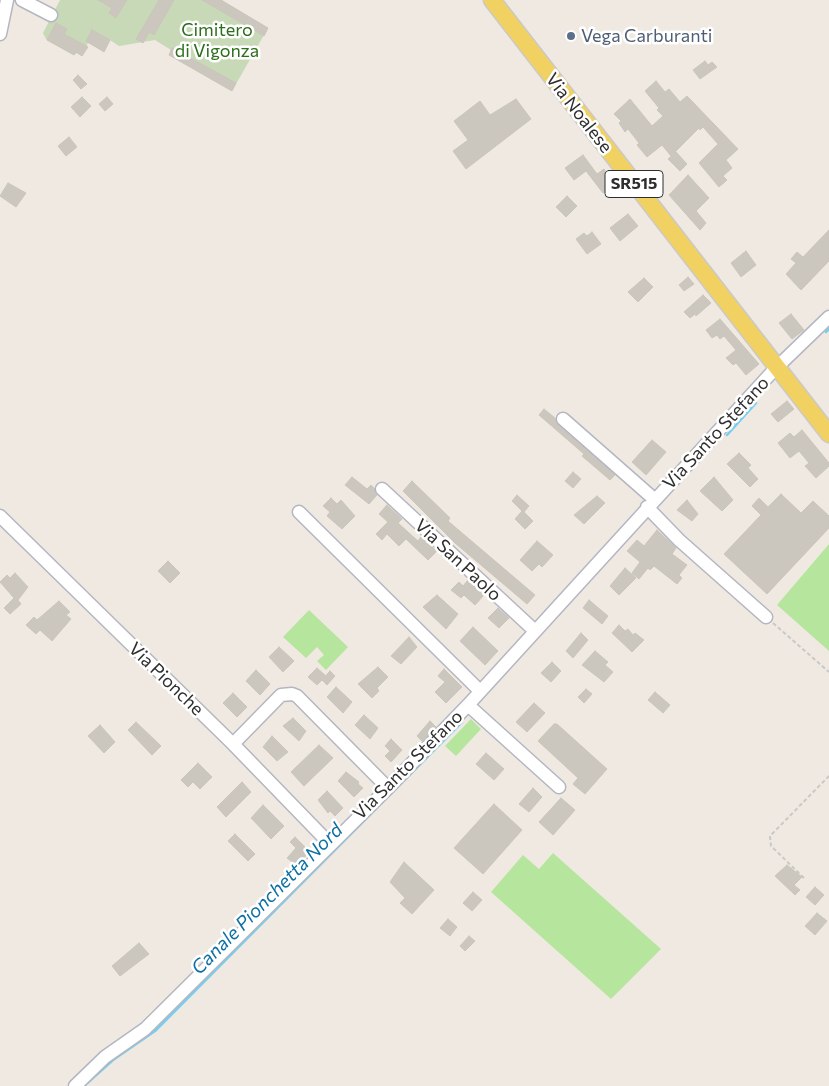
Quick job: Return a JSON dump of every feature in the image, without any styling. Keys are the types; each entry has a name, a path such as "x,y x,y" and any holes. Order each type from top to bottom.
{"main road":[{"name":"Via Noalese","path":"492,0 829,434"}],"street":[{"path":"0,34 8,0"},
{"path":"22,0 52,15"},
{"name":"Via Santo Stefano","path":"75,1086 105,1057 144,1029 388,788 468,705 651,503 778,367 829,317"},
{"name":"Via Santo Stefano","path":"563,419 651,503 679,540 766,617"},
{"name":"Via San Paolo","path":"382,488 535,631"},
{"path":"299,512 480,691"},
{"name":"Via Pionche","path":"0,516 232,744 330,844"},
{"path":"232,744 280,695 292,694 297,696 388,788"},
{"path":"468,705 559,786"}],"path":[{"path":"766,617 829,672"},
{"path":"804,878 771,846 770,836 829,776"}],"green space":[{"name":"Cimitero di Vigonza","path":"60,0 221,0 268,28 232,91 169,55 171,50 155,40 119,46 110,40 104,51 88,43 82,56 77,53 74,55 46,39 43,33"},
{"path":"829,544 829,651 777,605"},
{"path":"309,610 348,647 326,670 317,661 324,655 317,647 306,658 283,637"},
{"path":"471,719 481,729 456,756 445,746"},
{"path":"553,853 661,949 611,999 491,892 523,855 539,869"}],"building":[{"path":"98,0 127,0 116,18 109,13 112,8"},
{"path":"159,0 174,0 154,35 149,32 143,43 136,39"},
{"path":"202,0 221,0 268,28 264,36"},
{"path":"56,23 67,29 64,34 88,47 82,56 76,52 74,55 47,40"},
{"path":"92,30 110,40 104,52 86,41"},
{"path":"172,48 236,83 232,91 169,55"},
{"path":"705,61 708,65 712,62 717,67 700,79 693,70"},
{"path":"78,75 87,84 81,89 73,80"},
{"path":"656,81 665,92 669,89 680,102 687,96 738,149 726,160 732,168 723,176 727,180 719,187 699,163 718,144 703,127 700,130 699,128 671,156 662,145 647,157 637,145 639,143 628,129 625,132 619,123 621,121 614,114 630,99 652,126 663,116 645,91"},
{"path":"82,97 91,106 80,117 71,107"},
{"path":"107,97 113,104 105,111 99,104"},
{"path":"516,99 531,119 466,169 453,151 468,140 454,121 480,101 490,115"},
{"path":"69,137 77,147 66,156 58,146"},
{"path":"676,152 687,164 680,171 668,159"},
{"path":"583,155 597,174 604,169 613,181 606,186 609,189 603,193 586,171 574,180 565,168"},
{"path":"688,175 709,198 696,211 706,223 700,230 669,195"},
{"path":"8,183 26,193 16,207 0,196"},
{"path":"567,196 577,206 566,217 556,207"},
{"path":"628,214 638,226 620,241 610,228"},
{"path":"829,230 829,261 801,290 786,274 796,263 791,259 797,252 803,257"},
{"path":"592,232 601,244 587,254 576,239 584,233 587,236"},
{"path":"746,251 756,265 741,277 731,263"},
{"path":"688,277 694,284 684,291 679,285"},
{"path":"644,278 653,287 638,302 628,292"},
{"path":"703,295 711,303 696,316 695,314 690,318 684,312"},
{"path":"791,314 804,330 792,339 779,323"},
{"path":"720,319 759,364 746,375 736,363 733,365 726,358 736,350 724,336 720,339 717,335 712,338 706,330"},
{"path":"787,401 794,409 778,422 771,414"},
{"path":"544,409 555,418 558,425 615,475 610,480 582,456 584,454 539,415"},
{"path":"802,430 829,463 829,466 816,478 805,466 809,463 799,451 790,458 778,443 790,433 794,437"},
{"path":"652,440 666,452 646,475 632,462"},
{"path":"739,453 751,465 748,468 758,479 750,487 727,464"},
{"path":"573,472 581,479 573,488 565,481"},
{"path":"352,477 367,489 371,485 374,488 377,495 369,504 345,485"},
{"path":"714,477 733,500 722,511 700,491"},
{"path":"412,481 450,518 448,521 535,595 527,604 455,543 403,491"},
{"path":"781,494 801,513 813,501 829,516 829,528 767,594 724,554 761,515 752,506 759,498 768,507"},
{"path":"517,495 529,506 524,512 533,521 525,529 515,519 522,511 512,501"},
{"path":"597,496 605,503 584,524 574,515"},
{"path":"331,498 337,504 341,500 355,516 342,529 327,516 330,512 323,506"},
{"path":"687,500 698,514 692,521 677,510"},
{"path":"387,505 402,519 398,523 418,541 421,537 437,551 428,560 406,539 399,546 387,534 382,540 376,534 388,522 379,514"},
{"path":"657,530 676,548 672,554 687,565 679,575 682,578 677,584 654,566 650,570 648,568 639,579 632,573 640,562 627,551 637,540 644,546"},
{"path":"537,541 553,555 542,567 539,564 532,571 520,560"},
{"path":"168,561 180,573 170,583 158,571"},
{"path":"625,568 636,578 619,595 610,586"},
{"path":"15,573 28,587 18,600 21,604 10,614 4,608 14,598 0,582 7,575 10,578"},
{"path":"468,580 484,595 475,605 464,595 461,598 451,590 459,582 463,586"},
{"path":"437,595 458,614 446,629 423,607"},
{"path":"589,600 608,616 602,624 583,608"},
{"path":"59,601 70,612 66,615 71,619 52,641 40,630 36,634 26,625 34,617 37,620"},
{"path":"498,608 509,618 499,628 488,618"},
{"path":"619,625 625,631 628,629 633,635 635,633 644,640 632,652 612,633"},
{"path":"473,627 498,651 485,665 460,641"},
{"path":"581,633 588,640 573,658 566,651"},
{"path":"409,637 417,647 401,664 391,656"},
{"path":"279,647 294,661 283,672 269,657"},
{"path":"595,651 608,662 605,665 613,672 604,682 582,665"},
{"path":"552,662 561,671 551,682 541,673"},
{"path":"378,667 388,677 377,688 379,691 372,698 358,684"},
{"path":"317,668 326,676 317,685 308,677"},
{"path":"444,669 462,687 446,703 435,692 445,682 438,676"},
{"path":"256,670 270,684 260,695 246,681"},
{"path":"330,671 335,676 327,685 322,680"},
{"path":"336,687 352,702 343,713 327,697"},
{"path":"586,689 592,694 584,703 578,697"},
{"path":"655,692 670,705 663,713 648,700"},
{"path":"233,693 247,707 237,717 223,703"},
{"path":"534,703 545,713 527,732 516,722"},
{"path":"364,715 378,728 370,739 355,725"},
{"path":"293,718 306,731 299,741 283,726"},
{"path":"430,721 436,727 422,741 417,736"},
{"path":"136,722 161,746 152,755 128,730"},
{"path":"554,724 557,724 607,769 585,794 573,784 578,778 538,741"},
{"path":"100,725 115,742 104,753 88,736"},
{"path":"272,736 288,752 277,761 263,747"},
{"path":"391,739 402,750 391,762 385,756 390,751 385,746"},
{"path":"319,745 333,758 304,786 291,772"},
{"path":"486,753 504,769 494,780 476,764"},
{"path":"198,763 212,777 200,789 193,782 188,787 181,780"},
{"path":"346,772 359,782 358,784 363,788 354,797 338,781"},
{"path":"242,782 251,792 226,817 217,807"},
{"path":"533,788 542,797 529,812 519,804"},
{"path":"327,791 343,808 335,816 330,811 328,813 318,800"},
{"path":"561,798 575,810 553,835 539,822"},
{"path":"494,804 522,830 483,874 454,848"},
{"path":"263,805 284,826 271,839 251,818"},
{"path":"235,834 255,854 248,861 228,841"},
{"path":"295,837 310,852 296,865 287,858 296,848 290,842"},
{"path":"404,862 434,890 412,914 400,903 405,898 390,882"},
{"path":"787,865 802,877 794,885 800,890 795,895 775,876"},
{"path":"815,887 824,895 815,905 806,897"},
{"path":"473,892 482,900 472,911 463,903"},
{"path":"817,913 827,921 815,935 805,926"},
{"path":"448,919 457,927 450,936 440,928"},
{"path":"469,936 475,941 465,951 460,946"},
{"path":"139,943 149,954 120,976 112,966"}],"waterway":[{"name":"Canale Pionchetta Nord","path":"826,332 829,329"},
{"name":"Canale Pionchetta Nord","path":"727,435 756,403"},
{"name":"Canale Pionchetta Nord","path":"84,1086 113,1060 155,1031 462,722"}],"place":[{"name":"Vega Carburanti","path":"571,36"}]}
